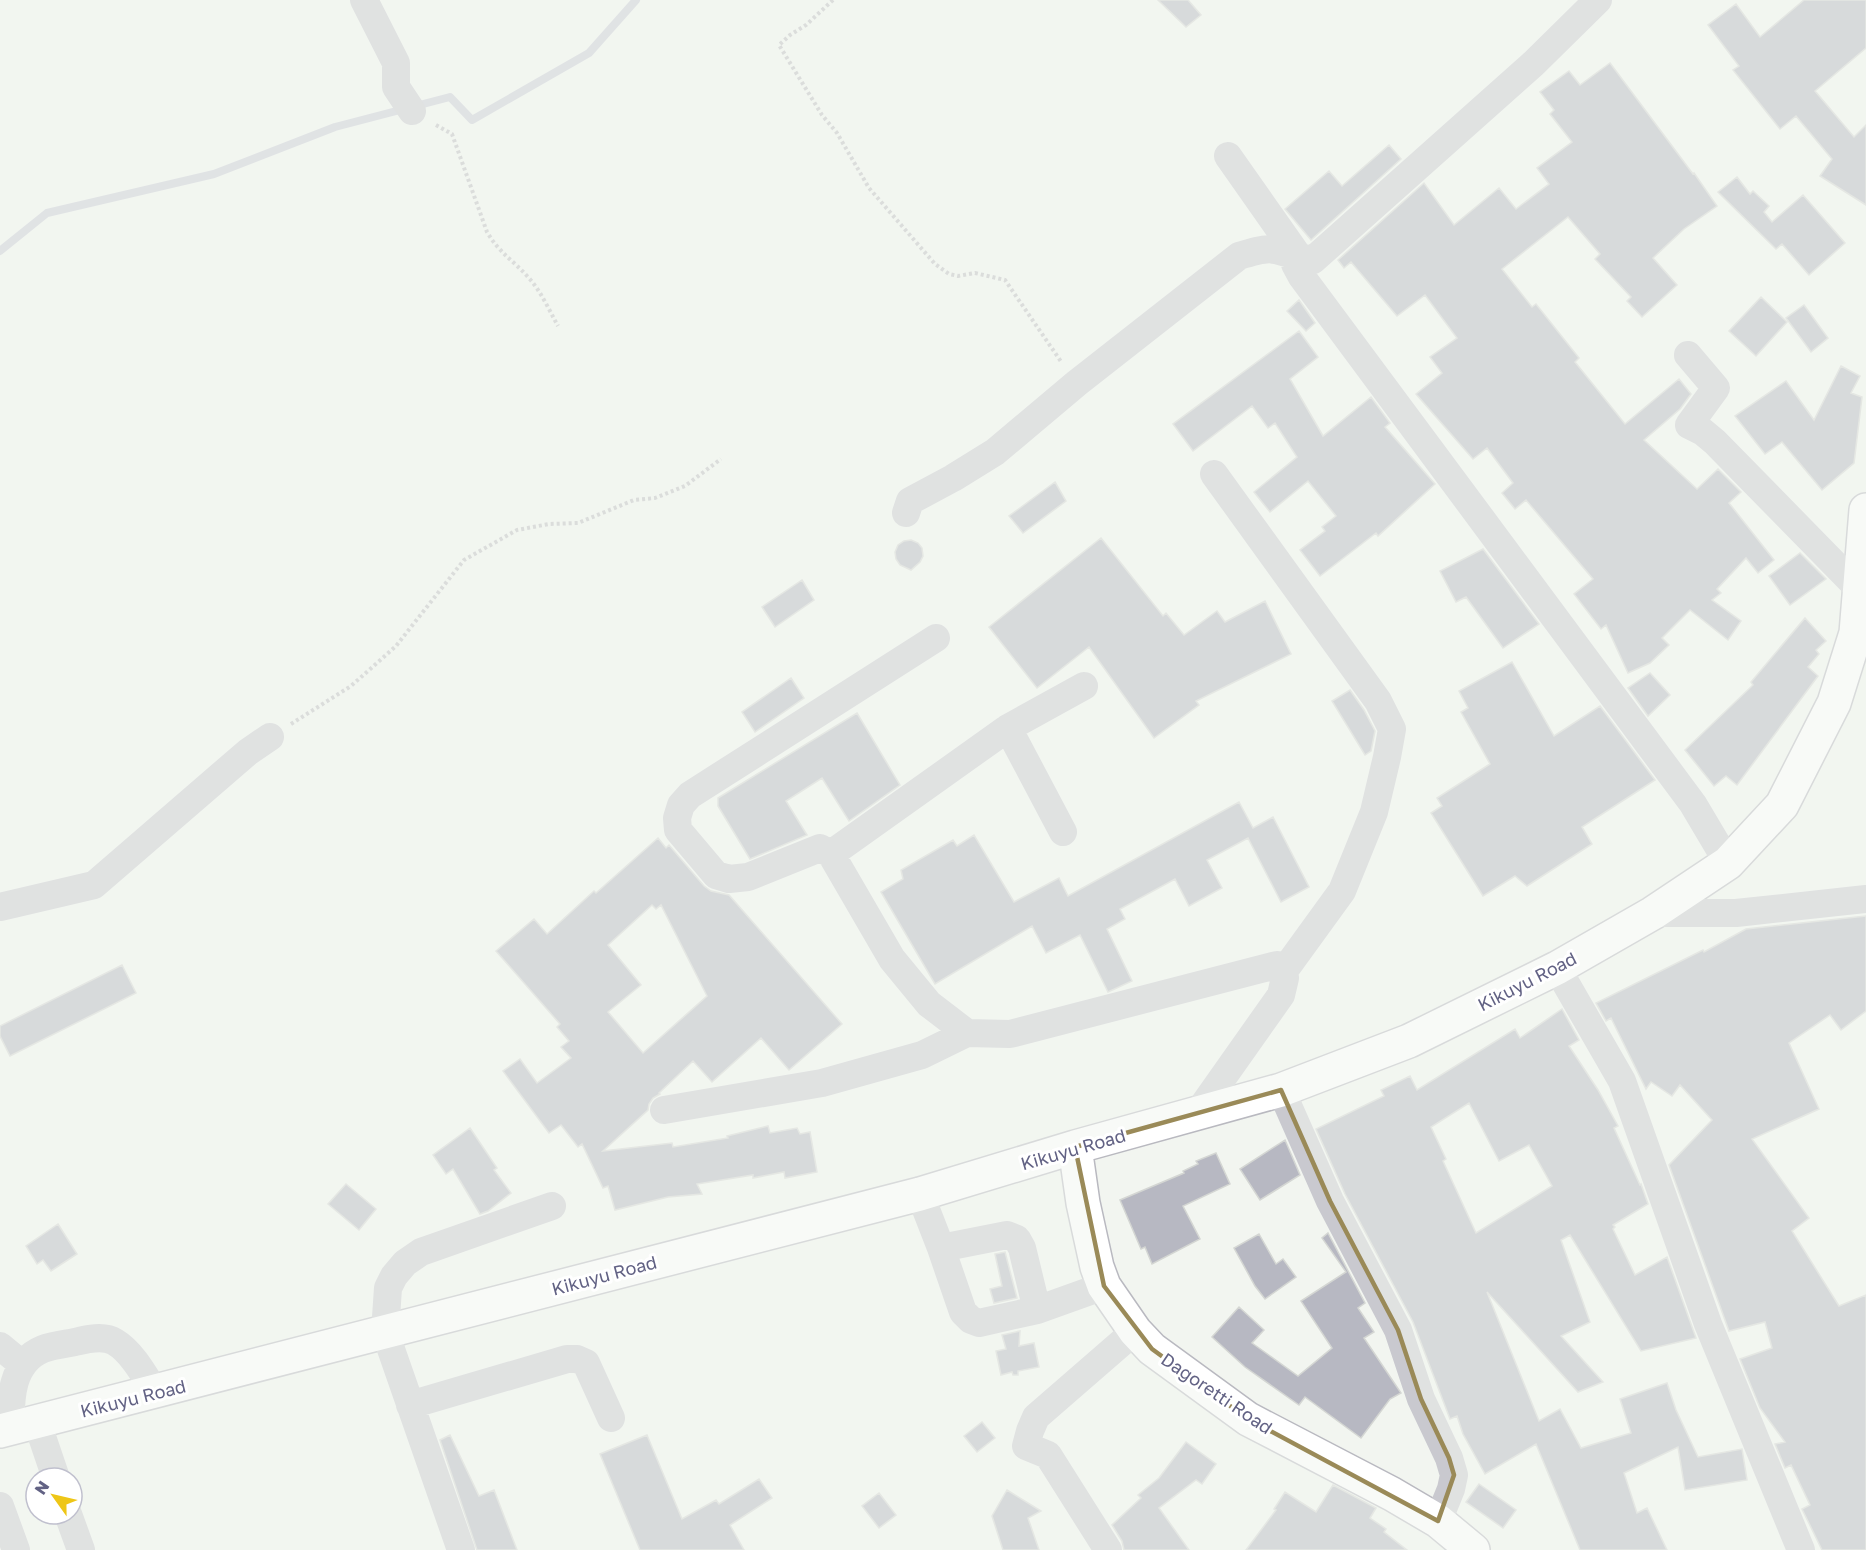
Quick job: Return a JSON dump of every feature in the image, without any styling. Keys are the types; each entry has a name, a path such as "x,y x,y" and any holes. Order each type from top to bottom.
{"main road":[{"name":"Kikuyu Road","path":"16,1427 920,1194 1075,1147 1281,1090 1409,1041 1557,968 1653,913 1728,863 1782,804 1834,703 1861,637 1859,589 1866,510"},
{"name":"Dagoretti Road","path":"1075,1147 1083,1203 1097,1267 1104,1286 1135,1331 1152,1349 1248,1419 1392,1494 1438,1521 1473,1550"}],"street":[{"path":"364,0 396,63 396,87 412,111"},
{"path":"906,513 910,501 995,452 1077,383 1239,256 1260,249 1273,248 1313,260 1533,63 1598,0"},
{"path":"1228,156 1299,257"},
{"path":"1299,257 1295,264 1302,277 1693,804 1728,863"},
{"path":"1688,355 1716,388 1689,425 1715,441 1859,589"},
{"path":"1215,474 1378,701 1392,729 1388,757 1374,812 1342,891 1284,971"},
{"path":"936,638 690,795 681,805 676,818 678,830 716,875 729,879 748,877 820,848 831,854 892,959 929,1004 967,1033"},
{"path":"831,854 1008,728 1084,686"},
{"path":"1008,728 1063,832"},
{"path":"0,908 94,885 248,752 270,737"},
{"path":"1653,913 1736,914 1866,899"},
{"path":"664,1110 822,1083 922,1055 967,1033 1010,1034 1278,965 1284,971 1285,978 1281,994 1197,1114"},
{"path":"1557,968 1622,1081 1708,1324 1801,1550"},
{"path":"1281,1090 1330,1201 1398,1330 1421,1399 1449,1458 1454,1475 1451,1490 1438,1521"},
{"path":"920,1194 963,1312 971,1320 979,1323 1037,1310 1104,1286"},
{"path":"461,1550 385,1332 388,1288 405,1263 421,1252 552,1206"},
{"path":"941,1248 1007,1235 1017,1239 1022,1248 1037,1310"},
{"path":"1108,1550 1048,1455 1026,1446 1036,1417 1135,1331"},
{"path":"47,1466 16,1427 10,1403 14,1380 25,1361 43,1349 91,1338 103,1338 115,1341 128,1353 155,1392"},
{"path":"0,1346 23,1365"},
{"path":"411,1405 567,1359 577,1359 586,1363 611,1418"},
{"path":"0,1506 16,1550"},
{"path":"73,1526 81,1550"}],"path":[{"path":"833,0 806,25 779,45 822,115 837,134 869,188 935,264 949,274 958,276 975,273 1005,280 1077,383"},
{"path":"412,111 452,134 487,232 496,247 528,277 558,326"},
{"path":"270,737 351,686 396,646 464,560 517,530 549,524 578,523 634,500 655,498 685,486 722,459"}],"highlighted area":[{"path":"1281,1090 1330,1201 1398,1330 1421,1399 1449,1458 1454,1475 1438,1521 1248,1419 1152,1349 1104,1286 1075,1147"}],"building":[{"path":"1158,0 1188,0 1201,15 1186,27"},
{"path":"1804,0 1866,0 1866,48 1815,91 1854,137 1866,125 1866,205 1820,176 1832,159 1796,116 1780,129 1733,70 1739,66 1708,25 1736,4 1760,37"},
{"path":"1610,63 1717,206 1684,229 1653,258 1677,285 1642,317 1627,301 1631,297 1595,259 1600,254 1568,217 1502,269 1532,307 1536,304 1579,358 1575,362 1625,424 1679,379 1691,394 1680,409 1644,440 1697,489 1718,469 1741,492 1729,503 1774,560 1758,573 1746,558 1717,589 1721,593 1712,600 1741,621 1728,640 1690,610 1662,638 1669,645 1650,663 1628,673 1606,625 1601,629 1574,594 1593,579 1526,500 1515,509 1502,493 1513,483 1487,448 1473,459 1416,394 1442,373 1430,357 1457,338 1425,295 1397,316 1351,262 1344,268 1338,260 1424,183 1454,225 1499,188 1516,209 1549,184 1537,168 1572,142 1550,114 1554,110 1540,92 1569,71 1580,85"},
{"path":"1389,145 1401,159 1311,240 1285,209 1329,171 1342,186"},
{"path":"1737,177 1750,194 1753,191 1769,206 1764,212 1772,222 1803,195 1845,243 1809,275 1782,244 1776,249 1718,192"},
{"path":"1761,297 1787,322 1756,356 1729,331"},
{"path":"1299,300 1315,323 1306,331 1287,311"},
{"path":"1804,305 1828,338 1811,352 1786,318"},
{"path":"1299,331 1318,357 1290,379 1323,436 1371,397 1390,423 1385,427 1435,484 1378,536 1376,533 1320,576 1300,550 1325,531 1322,527 1336,516 1308,481 1270,512 1254,492 1297,457 1275,423 1268,428 1252,406 1193,451 1173,424"},
{"path":"1841,366 1860,376 1851,393 1862,397 1854,463 1822,490 1782,442 1765,454 1735,416 1786,381 1814,420"},
{"path":"1055,482 1066,501 1023,533 1009,516"},
{"path":"1101,538 1163,616 1166,613 1184,635 1217,611 1225,622 1265,601 1291,654 1196,701 1199,705 1154,738 1089,647 1037,688 989,627"},
{"path":"911,540 922,548 923,556 911,570 900,565 895,552 898,545"},
{"path":"1483,549 1539,624 1503,648 1466,597 1456,602 1440,571"},
{"path":"1800,553 1826,579 1790,605 1769,576"},
{"path":"802,580 814,600 775,627 762,607"},
{"path":"1805,618 1826,641 1816,650 1819,654 1808,667 1818,676 1737,785 1726,776 1714,786 1685,750 1753,685 1751,682"},
{"path":"1512,662 1554,736 1600,706 1655,780 1582,827 1592,844 1527,886 1515,876 1483,896 1431,813 1442,806 1437,798 1490,764 1461,712 1468,708 1459,691"},
{"path":"1650,673 1670,695 1648,716 1628,688"},
{"path":"791,678 804,698 755,732 742,712"},
{"path":"1350,690 1375,731 1371,751 1365,755 1332,701"},
{"path":"857,713 900,785 849,821 822,778 786,801 807,835 750,859 718,806 718,798"},
{"path":"1239,802 1253,828 1273,817 1309,887 1281,902 1248,838 1207,860 1222,888 1189,906 1175,879 1120,909 1125,919 1107,929 1132,981 1108,992 1080,935 1046,953 1032,926 935,984 881,892 903,879 901,870 953,840 957,846 974,835 1014,902 1059,878 1068,896"},
{"path":"658,838 666,848 669,845 704,886 711,891 729,895 842,1024 789,1070 761,1038 712,1082 693,1061 660,1094 653,1098 648,1110 603,1151 672,1143 673,1147 728,1138 727,1136 768,1126 770,1133 797,1128 800,1134 810,1132 817,1172 785,1178 784,1172 753,1178 753,1175 697,1184 702,1194 668,1197 615,1210 608,1186 603,1188 582,1144 578,1147 561,1125 549,1133 503,1071 520,1059 537,1083 571,1058 561,1047 569,1041 557,1027 560,1024 496,951 534,919 547,934 594,891 596,893","holes":["652,905 656,909 661,905 707,996 643,1053 608,1012 641,985 608,945"]},
{"path":"1866,916 1866,1011 1841,1030 1830,1015 1789,1043 1819,1109 1752,1139 1809,1218 1792,1231 1839,1306 1866,1295 1866,1550 1822,1550 1802,1509 1810,1505 1791,1465 1785,1468 1775,1444 1785,1442 1760,1408 1740,1359 1772,1348 1765,1322 1729,1331 1669,1165 1712,1120 1680,1085 1672,1096 1651,1082 1646,1089 1611,1018 1606,1021 1596,1003 1703,950 1704,952 1746,929"},
{"path":"122,965 136,993 10,1056 0,1036 0,1026"},
{"path":"1562,1009 1579,1040 1569,1046 1618,1126 1614,1128 1648,1204 1613,1225 1615,1227 1613,1229 1635,1275 1667,1257 1696,1338 1641,1351 1570,1235 1561,1240 1590,1322 1561,1336 1603,1382 1578,1392 1487,1292 1539,1421 1560,1409 1581,1448 1631,1433 1620,1399 1667,1383 1676,1410 1698,1457 1742,1449 1747,1480 1685,1490 1678,1447 1624,1473 1637,1513 1647,1508 1667,1550 1580,1550 1536,1444 1485,1474 1463,1434 1457,1416 1450,1419 1413,1322 1345,1194 1316,1129 1384,1096 1381,1090 1410,1076 1417,1090 1515,1029 1520,1038","holes":["1469,1103 1499,1161 1529,1145 1552,1186 1476,1233 1443,1161 1446,1159 1431,1127"]},
{"path":"470,1128 497,1168 494,1170 511,1193 488,1211 480,1214 453,1169 446,1174 433,1155"},
{"path":"1285,1140 1300,1175 1260,1200 1240,1169"},
{"path":"1216,1153 1230,1184 1183,1206 1200,1239 1152,1264 1145,1247 1141,1249 1120,1200 1184,1173 1183,1171 1198,1164 1196,1161"},
{"path":"346,1184 376,1209 359,1230 328,1204"},
{"path":"58,1224 77,1254 51,1271 43,1260 37,1264 26,1246"},
{"path":"1328,1233 1365,1303 1358,1308 1374,1332 1364,1338 1401,1393 1390,1399 1361,1438 1305,1397 1299,1405 1245,1367 1212,1337 1239,1307 1264,1330 1252,1343 1298,1376 1332,1348 1301,1301 1346,1272 1322,1238"},
{"path":"1259,1234 1276,1264 1283,1259 1296,1277 1265,1299 1234,1248"},
{"path":"1005,1252 1017,1298 994,1303 990,1289 1002,1286 995,1254"},
{"path":"1020,1331 1019,1346 1034,1343 1039,1367 1018,1371 1018,1375 1013,1375 1012,1372 1001,1375 996,1351 1006,1349 1002,1335"},
{"path":"982,1422 995,1438 977,1452 964,1436"},
{"path":"450,1435 479,1496 494,1490 517,1550 477,1550 440,1440"},
{"path":"647,1435 682,1519 716,1500 719,1504 759,1479 772,1498 730,1525 744,1550 640,1550 600,1454"},
{"path":"1186,1442 1216,1464 1202,1484 1196,1480 1159,1508 1189,1550 1124,1550 1122,1541 1112,1525 1141,1498 1138,1495 1159,1478"},
{"path":"1479,1484 1516,1510 1503,1528 1466,1502"},
{"path":"1333,1485 1376,1508 1370,1518 1386,1529 1384,1532 1407,1550 1246,1550 1276,1510 1274,1509 1285,1492 1316,1512"},
{"path":"1007,1490 1041,1511 1028,1518 1039,1550 1003,1550 992,1516"},
{"path":"879,1493 896,1515 879,1528 862,1506"}],"waterway":[{"path":"0,251 47,213 214,174 335,127 450,97 472,120 589,53 636,0"}]}
